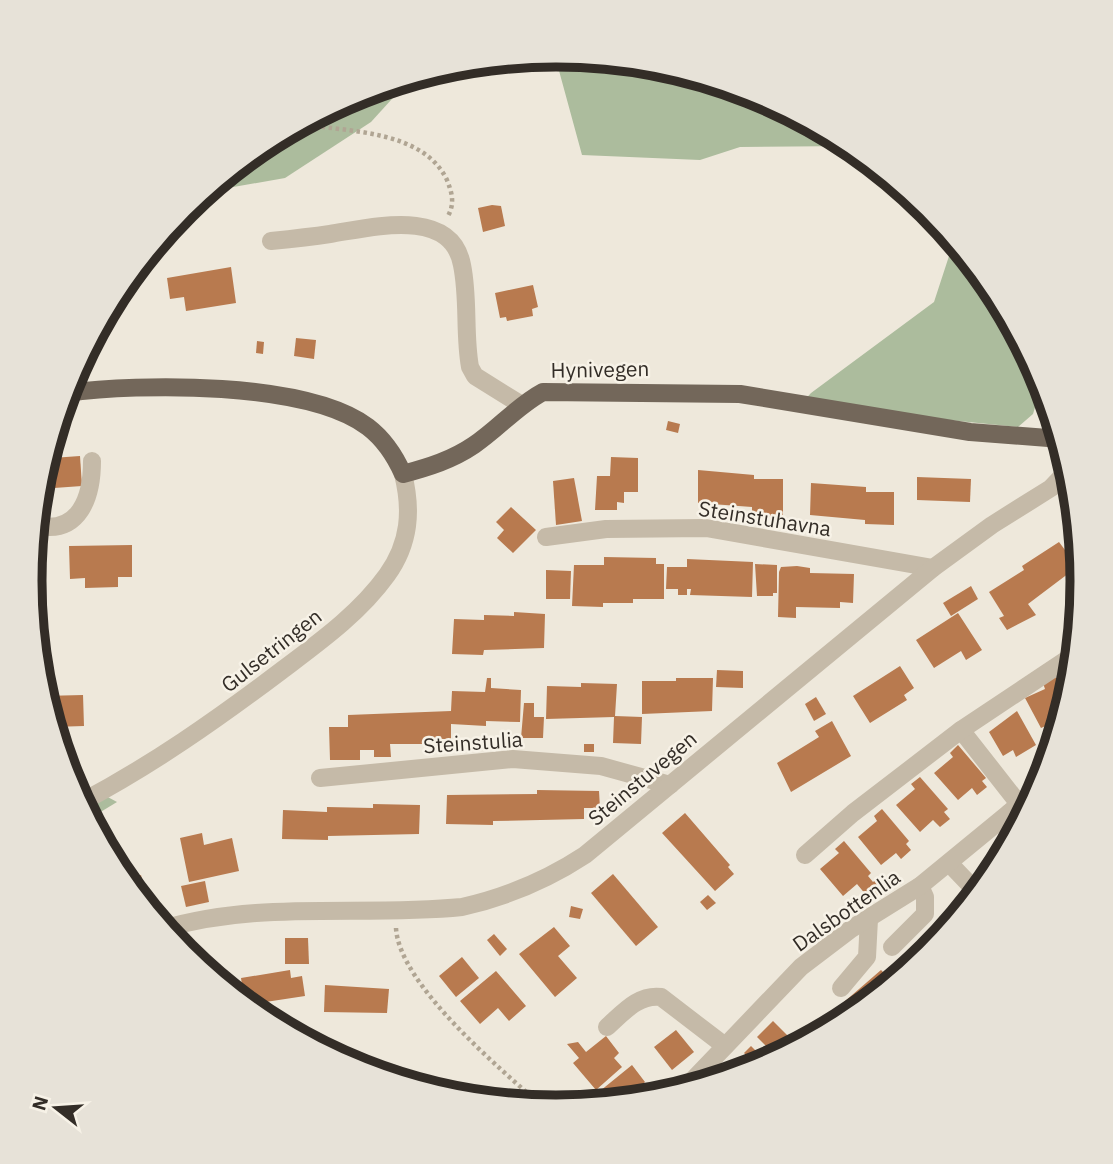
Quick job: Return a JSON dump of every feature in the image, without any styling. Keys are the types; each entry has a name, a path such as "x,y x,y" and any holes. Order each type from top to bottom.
{"main road":[{"path":"78,392 158,385 228,390 314,404 335,410 369,428 384,442 403,474"},
{"name":"Hynivegen","path":"403,474 457,456 490,432 520,404 543,392 740,394 970,432 1050,438"}],"street":[{"path":"271,241 395,225 419,227 449,240 462,262 470,368 475,376 520,404"},
{"path":"45,527 60,523 81,511 89,499 92,461"},
{"name":"Gulsetringen","path":"89,798 169,752 337,628 387,575 399,552 410,516 403,474"},
{"name":"Steinstuvegen","path":"175,926 235,914 462,907 492,900 530,886 585,855 933,568 992,525 1051,488 1060,478"},
{"name":"Steinstuhavna","path":"546,537 606,529 706,528 933,568"},
{"path":"805,855 853,813 961,730 1065,661"},
{"path":"961,730 1016,814"},
{"name":"Steinstulia","path":"320,778 513,759 601,766 670,785"},
{"name":"Dalsbottenlia","path":"695,1077 801,967 825,947 920,886 1015,816"},
{"path":"950,864 971,886"},
{"path":"892,947 925,914 925,897 920,886"},
{"path":"841,988 866,957 869,919"},
{"path":"607,1027 640,999 654,996 669,1001 725,1046"}],"path":[{"path":"318,127 372,135 427,153 441,168 453,193 452,209 438,233"},
{"path":"395,910 402,952 424,987 482,1052 530,1095"}],"green space":[{"path":"558,67 624,72 690,85 753,107 830,146 740,147 700,160 582,155"},
{"path":"397,93 371,122 285,178 225,188 299,136 360,107"},
{"path":"941,241 984,296 1018,354 1037,399 1033,414 1018,427 800,405 811,393 934,302 950,253"},
{"path":"83,784 117,802 97,814"}],"building":[{"path":"501,206 505,226 483,232 478,208"},
{"path":"231,267 236,303 186,311 184,297 170,299 167,278"},
{"path":"533,285 538,307 532,309 533,316 507,321 506,317 500,318 495,293"},
{"path":"296,338 316,340 314,359 294,356"},
{"path":"257,341 264,342 263,354 256,353"},
{"path":"668,421 680,424 678,433 666,430"},
{"path":"80,456 82,486 54,488 53,477 58,458"},
{"path":"611,457 638,458 638,492 624,492 624,503 617,502 617,510 595,510 597,476 610,476"},
{"path":"698,470 754,475 754,479 783,479 783,517 752,517 752,507 698,503"},
{"path":"917,477 971,479 970,502 917,500"},
{"path":"574,478 582,521 556,525 553,481"},
{"path":"811,483 866,487 866,492 894,492 894,525 865,524 865,520 810,515"},
{"path":"511,507 536,530 513,553 497,538 504,530 496,522"},
{"path":"1059,542 1065,550 1070,547 1071,572 1028,604 1036,615 1007,630 999,618 1004,616 989,592 1024,570 1022,566"},
{"path":"132,545 132,577 118,577 118,587 85,588 85,578 70,579 69,546"},
{"path":"604,557 656,558 656,564 664,564 664,599 633,599 633,603 603,603 603,607 572,606 574,565 604,565"},
{"path":"687,559 753,562 752,597 690,595 691,589 687,589 687,595 678,595 678,589 666,589 667,567 687,567"},
{"path":"755,564 777,565 777,593 773,593 773,596 757,596"},
{"path":"781,567 810,568 810,573 854,574 853,603 840,602 840,608 796,607 796,618 778,617 779,572"},
{"path":"546,570 571,571 570,599 546,599"},
{"path":"42,585 46,585 46,599 42,599"},
{"path":"971,586 978,599 951,616 943,603"},
{"path":"514,612 545,614 544,648 484,650 483,655 452,654 454,619 484,620 484,615 514,616"},
{"path":"958,613 982,650 966,660 961,651 934,668 916,640"},
{"path":"900,666 914,688 904,695 907,700 870,723 853,696"},
{"path":"717,670 743,671 743,688 716,687"},
{"path":"1056,677 1060,686 1051,724 1041,728 1025,698 1045,689 1043,683"},
{"path":"487,678 491,678 491,688 521,690 520,722 486,721 486,726 451,724 451,739 424,739 424,744 390,744 391,757 374,757 374,750 360,750 360,760 330,760 329,727 348,727 348,715 451,711 452,691 485,692"},
{"path":"676,678 713,678 712,711 642,714 642,681 676,681"},
{"path":"581,683 617,684 615,716 642,717 641,744 613,743 614,717 546,719 547,686 581,687"},
{"path":"83,695 84,726 63,727 55,696"},
{"path":"816,697 826,714 814,721 805,704"},
{"path":"524,703 534,703 534,717 544,717 543,738 521,738"},
{"path":"1017,711 1036,745 1016,757 1013,750 1003,756 989,732"},
{"path":"832,721 851,756 791,792 777,763 819,737 815,731"},
{"path":"584,744 594,744 594,752 584,752"},
{"path":"958,745 986,778 982,781 987,787 977,795 972,788 958,800 934,773 953,757 950,753"},
{"path":"920,777 948,809 944,812 950,819 940,827 933,820 920,832 896,805 915,789 911,784"},
{"path":"537,790 599,791 600,808 584,808 584,819 493,821 493,825 446,824 447,795 537,794"},
{"path":"373,804 420,805 419,834 328,836 328,840 282,839 283,810 327,812 327,807 373,808"},
{"path":"882,809 909,841 906,844 911,850 901,859 896,853 881,865 858,837 877,821 874,816"},
{"path":"685,813 730,865 728,867 734,874 715,891 662,833"},
{"path":"202,833 204,845 232,838 239,871 189,882 180,838"},
{"path":"844,841 871,873 868,876 873,882 879,877 888,888 871,901 857,884 843,896 820,869 839,853 835,849"},
{"path":"613,874 658,927 636,946 591,893"},
{"path":"141,875 145,891 135,877"},
{"path":"205,881 209,902 186,907 181,886"},
{"path":"708,895 716,903 707,910 700,902"},
{"path":"571,906 583,909 580,919 569,917"},
{"path":"554,927 570,946 558,956 577,978 555,997 519,954"},
{"path":"494,934 507,949 500,956 487,940"},
{"path":"285,938 308,938 309,964 285,964"},
{"path":"462,957 479,978 456,997 439,976"},
{"path":"290,970 291,978 302,976 305,996 261,1003 243,990 241,978"},
{"path":"881,970 887,976 841,1010 846,1004 844,1002"},
{"path":"496,971 526,1006 509,1021 498,1008 480,1024 460,1001"},
{"path":"325,985 389,989 387,1013 324,1012"},
{"path":"773,1021 791,1039 770,1050 757,1037"},
{"path":"676,1030 694,1052 672,1070 654,1047"},
{"path":"606,1036 619,1053 614,1058 622,1067 596,1090 573,1063 579,1058 567,1044 578,1042 586,1052"},
{"path":"751,1046 759,1054 749,1058 744,1053"},
{"path":"632,1065 645,1082 638,1090 602,1094 600,1091"}]}
